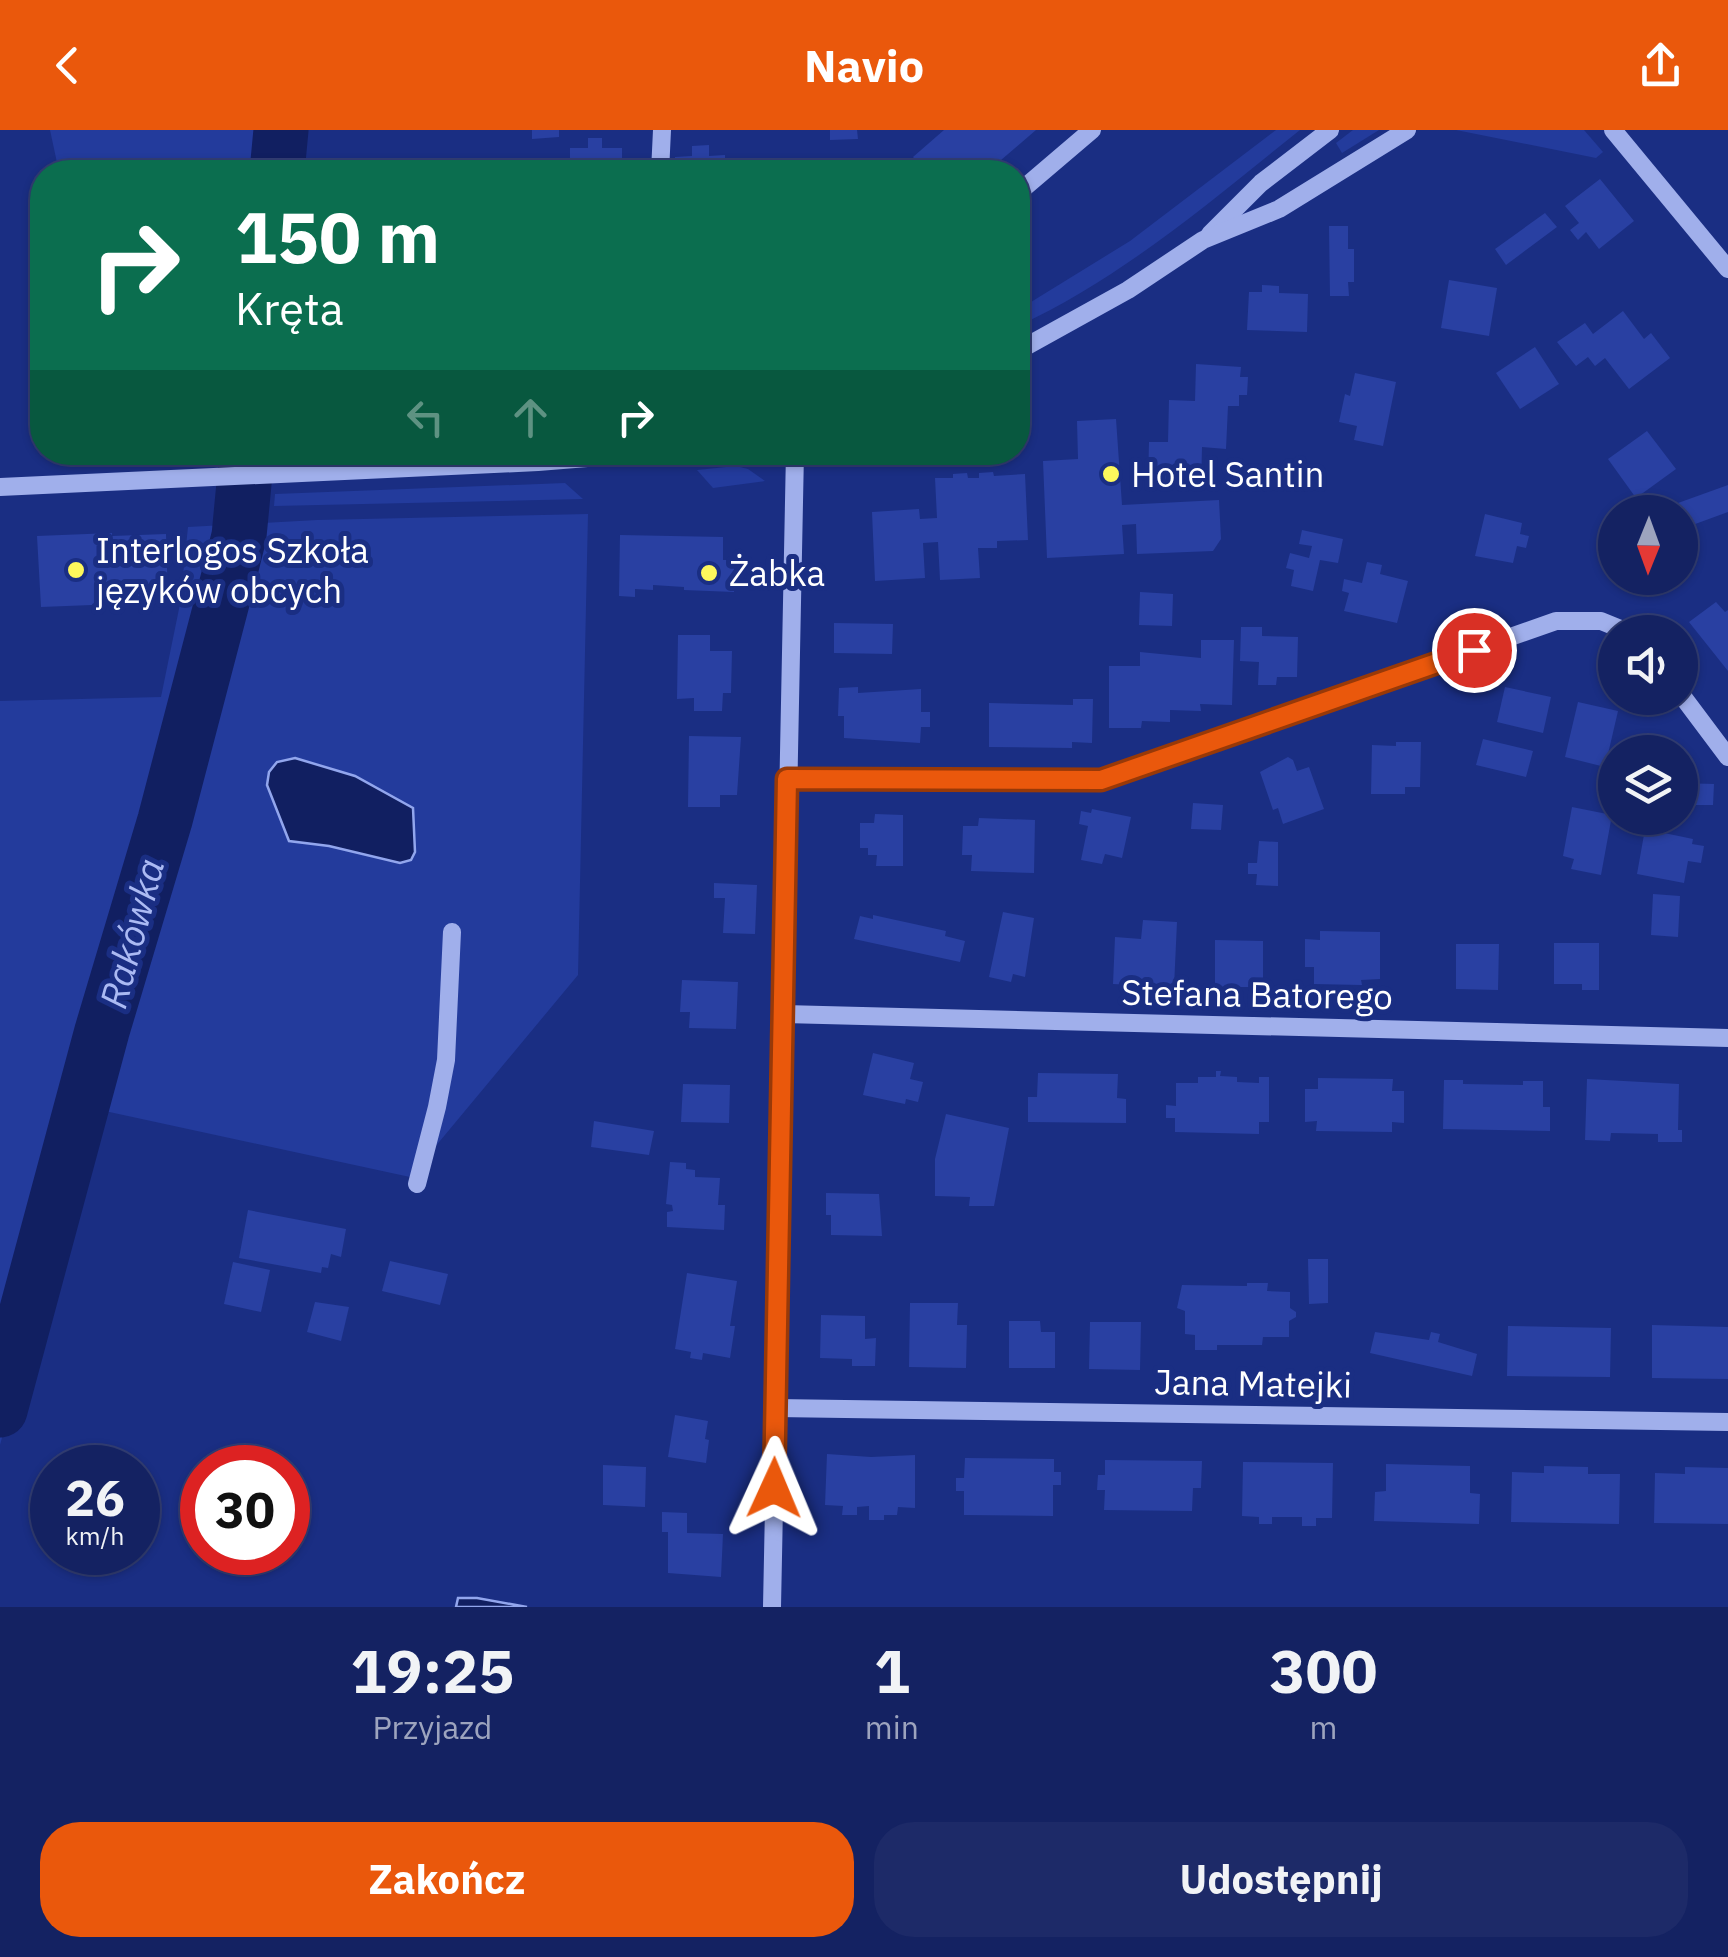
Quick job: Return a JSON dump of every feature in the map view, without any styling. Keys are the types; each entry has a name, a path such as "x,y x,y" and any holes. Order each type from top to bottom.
{"street":[{"path":"661,160 662,130"},
{"path":"1030,182 1092,130"},
{"path":"1030,345 1128,290 1203,240 1261,184 1330,130"},
{"path":"1203,240 1279,208 1407,130"},
{"path":"1613,130 1728,269"},
{"path":"0,486 472,465"},
{"path":"772,1607 795,465"},
{"path":"787,779 1101,780 1545,625 1567,620 1598,621"},
{"path":"1697,715 1728,757"},
{"path":"417,1184 446,1060 452,932"},
{"name":"Stefana Batorego","path":"784,1014 1728,1038"},
{"name":"Jana Matejki","path":"776,1408 1728,1422"}],"shaded area":[{"path":"50,130 300,130 297,160 56,160"},
{"path":"1276,130 1300,130 1129,262 1030,320 1030,303 1130,241"},
{"path":"1353,130 1379,130 1342,153 1336,143"},
{"path":"1456,130 1584,130 1603,152 1596,158"},
{"path":"736,466 765,481 713,488 697,470"},
{"path":"565,483 583,499 274,506 275,494"},
{"path":"588,514 578,975 410,1177 91,1108 0,1445 0,701 161,697 180,604 188,527"},
{"path":"295,758 355,776 413,808 415,852 411,860 400,863 289,841 267,785 269,772 277,762"},
{"path":"458,1598 477,1598 527,1607 456,1607"}],"building":[{"path":"532,130 559,130 559,137 532,139"},
{"path":"830,130 857,130 858,139 830,140"},
{"path":"944,130 1036,130 1001,160 913,157"},
{"path":"588,138 602,138 602,148 622,148 622,160 570,160 570,148 588,148"},
{"path":"709,145 709,156 725,155 725,160 675,160 692,156 692,146"},
{"path":"1600,179 1634,221 1599,249 1586,232 1578,240 1570,230 1579,223 1565,206"},
{"path":"1545,213 1557,227 1506,265 1495,249"},
{"path":"1329,226 1348,226 1348,249 1354,249 1354,282 1348,282 1349,296 1330,296"},
{"path":"1449,280 1497,288 1489,336 1441,328"},
{"path":"1262,285 1279,286 1279,293 1308,294 1307,332 1247,330 1249,292 1262,292"},
{"path":"1623,311 1644,339 1651,333 1670,358 1629,389 1605,358 1595,366 1588,357 1576,366 1557,342 1585,323 1593,334"},
{"path":"1535,347 1559,384 1520,409 1496,373"},
{"path":"1196,364 1241,367 1240,377 1248,377 1247,395 1239,395 1239,406 1228,406 1226,449 1202,447 1201,487 1148,485 1149,442 1168,442 1169,400 1195,401"},
{"path":"1355,373 1396,382 1383,446 1354,440 1357,426 1339,422"},
{"path":"1116,419 1122,505 1219,500 1221,539 1213,551 1137,554 1136,524 1122,525 1124,554 1047,558 1043,461 1078,459 1077,421"},
{"path":"1647,431 1676,469 1640,495 1634,495 1608,459"},
{"path":"993,472 994,476 1025,474 1028,540 997,541 997,548 978,548 980,578 940,580 938,542 923,543 925,578 875,581 872,512 919,509 920,519 937,518 935,478 967,473 968,478 979,478 979,473"},
{"path":"1728,485 1728,512 1698,523 1698,496"},
{"path":"1485,514 1522,523 1520,534 1529,536 1526,548 1517,546 1513,563 1475,556"},
{"path":"1302,530 1343,539 1338,563 1320,560 1313,591 1291,586 1294,570 1286,568 1290,553 1309,558 1312,546 1299,544"},
{"path":"166,534 168,602 41,607 37,536"},
{"path":"620,535 723,537 723,560 734,560 734,592 653,585 653,590 635,589 635,597 619,596"},
{"path":"1367,562 1382,565 1380,574 1408,581 1397,623 1344,611 1349,593 1342,591 1344,579 1362,583"},
{"path":"1140,592 1173,594 1172,626 1139,625"},
{"path":"1716,602 1725,612 1728,610 1728,671 1698,633 1698,615"},
{"path":"834,623 893,624 892,654 834,653"},
{"path":"1241,627 1262,627 1262,636 1298,637 1297,677 1277,677 1276,685 1258,685 1259,662 1240,661"},
{"path":"678,635 710,635 710,651 732,651 731,693 723,693 722,711 694,711 694,698 677,699"},
{"path":"1201,640 1234,640 1232,705 1200,704 1201,711 1170,710 1170,722 1142,721 1141,728 1109,728 1109,666 1140,666 1140,652 1201,658"},
{"path":"858,687 858,693 921,689 921,712 930,712 930,727 921,727 920,743 844,738 844,716 838,716 839,688"},
{"path":"1505,687 1551,697 1543,733 1497,722"},
{"path":"1073,699 1093,699 1092,743 1072,742 1072,748 989,747 989,703 1073,705"},
{"path":"1578,702 1598,706 1598,715 1617,715 1612,735 1598,735 1598,765 1565,757"},
{"path":"689,736 741,737 737,795 720,795 720,807 688,807"},
{"path":"1483,739 1533,751 1526,777 1476,765"},
{"path":"1396,742 1421,742 1420,787 1405,787 1405,794 1371,794 1372,745 1396,746"},
{"path":"1288,757 1297,771 1309,767 1324,809 1283,824 1278,808 1273,810 1260,772"},
{"path":"1698,784 1714,784 1713,805 1698,805"},
{"path":"1193,803 1223,805 1221,830 1191,829"},
{"path":"1572,807 1598,812 1598,835 1608,835 1601,875 1571,869 1574,859 1563,856"},
{"path":"1092,809 1131,817 1122,858 1105,854 1102,864 1081,860 1088,826 1079,824 1081,811 1091,813"},
{"path":"875,814 903,815 903,866 876,866 877,855 868,855 868,848 860,848 860,823 874,823"},
{"path":"979,818 1035,820 1034,873 971,871 972,855 962,855 963,826 978,826"},
{"path":"1644,835 1674,835 1704,846 1701,863 1688,861 1684,883 1637,874"},
{"path":"1259,841 1278,842 1278,886 1256,885 1257,874 1248,874 1248,863 1257,863"},
{"path":"714,883 757,885 755,934 723,933 725,898 714,898"},
{"path":"1653,894 1680,896 1678,937 1651,935"},
{"path":"1003,912 1034,918 1025,977 1013,974 1011,982 989,977"},
{"path":"873,915 946,931 945,936 965,941 960,962 854,939 860,916 873,919"},
{"path":"1143,920 1177,922 1174,987 1113,984 1115,937 1141,939"},
{"path":"1320,931 1380,932 1380,979 1361,980 1362,985 1314,984 1314,967 1305,967 1305,939 1320,940"},
{"path":"1215,940 1263,941 1263,987 1215,987"},
{"path":"1554,943 1599,943 1599,990 1582,990 1582,984 1554,984"},
{"path":"1456,944 1499,944 1498,990 1456,989"},
{"path":"682,980 738,982 736,1029 689,1028 690,1012 680,1012"},
{"path":"873,1053 914,1063 910,1079 923,1082 918,1102 906,1099 905,1104 863,1095"},
{"path":"1216,1071 1221,1071 1220,1076 1237,1077 1237,1082 1259,1083 1259,1077 1269,1077 1269,1122 1259,1122 1259,1134 1175,1132 1175,1118 1166,1118 1166,1105 1176,1106 1176,1083 1198,1083 1198,1077 1216,1077"},
{"path":"1038,1073 1118,1074 1117,1098 1126,1099 1126,1123 1028,1122 1028,1097 1037,1097"},
{"path":"1318,1078 1393,1079 1392,1091 1404,1091 1404,1123 1392,1122 1392,1132 1316,1131 1317,1121 1305,1122 1305,1089 1318,1089"},
{"path":"1587,1079 1679,1084 1678,1130 1682,1130 1682,1142 1658,1142 1658,1134 1611,1133 1610,1141 1585,1140"},
{"path":"1444,1080 1523,1085 1523,1081 1543,1081 1543,1107 1550,1107 1550,1131 1443,1129"},
{"path":"683,1084 730,1085 729,1123 681,1122"},
{"path":"946,1114 1009,1128 994,1206 969,1206 970,1197 935,1196 935,1159"},
{"path":"594,1121 654,1131 649,1155 591,1147"},
{"path":"670,1162 686,1163 686,1169 695,1170 695,1177 720,1178 718,1205 725,1205 724,1230 667,1227 667,1212 673,1211 672,1205 666,1204"},
{"path":"826,1193 879,1194 882,1236 831,1235"},
{"path":"248,1210 346,1229 341,1257 331,1254 328,1268 322,1267 321,1273 239,1258"},
{"path":"1308,1259 1328,1259 1328,1303 1309,1304"},
{"path":"390,1261 448,1274 440,1305 382,1291"},
{"path":"233,1262 270,1270 261,1312 224,1304"},
{"path":"687,1273 737,1281 730,1358 703,1353 702,1360 690,1358 691,1352 675,1349"},
{"path":"1268,1283 1267,1291 1290,1292 1290,1308 1296,1317 1289,1321 1289,1337 1263,1337 1262,1345 1217,1345 1217,1350 1195,1350 1195,1335 1185,1334 1185,1311 1177,1308 1182,1285"},
{"path":"315,1302 349,1307 341,1341 307,1332"},
{"path":"910,1303 958,1303 957,1325 967,1325 966,1368 909,1367"},
{"path":"821,1315 865,1316 865,1339 876,1338 875,1366 852,1366 852,1359 820,1358"},
{"path":"1009,1321 1040,1321 1041,1332 1055,1332 1055,1368 1009,1368"},
{"path":"1090,1322 1141,1322 1140,1370 1089,1369"},
{"path":"1652,1325 1728,1327 1728,1379 1652,1378"},
{"path":"1508,1326 1611,1328 1610,1377 1507,1376"},
{"path":"1375,1332 1429,1340 1431,1332 1440,1334 1438,1342 1477,1354 1472,1376 1370,1353"},
{"path":"675,1415 708,1421 706,1463 668,1457"},
{"path":"827,1454 915,1455 915,1508 898,1507 897,1515 869,1520 869,1506 857,1507 857,1515 842,1515 843,1506 825,1505"},
{"path":"965,1458 1054,1459 1054,1472 1061,1472 1061,1485 1053,1485 1053,1516 964,1515 964,1491 956,1491 956,1478 964,1478"},
{"path":"1105,1460 1202,1461 1201,1488 1193,1488 1192,1511 1104,1510 1105,1490 1097,1490 1098,1475 1105,1475"},
{"path":"1243,1462 1333,1463 1332,1518 1316,1518 1316,1526 1302,1526 1302,1517 1272,1517 1272,1524 1259,1524 1259,1517 1242,1516"},
{"path":"1386,1464 1470,1466 1470,1493 1480,1494 1479,1524 1374,1521 1375,1492 1386,1491"},
{"path":"603,1465 646,1467 645,1507 603,1505"},
{"path":"1544,1466 1588,1467 1588,1474 1620,1474 1619,1524 1511,1522 1512,1472 1544,1473"},
{"path":"1685,1467 1728,1468 1728,1524 1654,1523 1655,1473 1685,1474"},
{"path":"662,1512 687,1513 687,1533 723,1534 721,1577 668,1573 668,1532 662,1532"}],"waterway":[{"name":"Rakówka","path":"278,160 281,130"},
{"name":"Rakówka","path":"0,1410 102,1031 165,820 232,564 239,536 246,465"}],"place":[{"name":"Hotel Santin","path":"1111,474"},
{"name":"Interlogos Szkoła języków obcych","path":"76,570"},
{"name":"Żabka","path":"709,573"}],"route":[{"path":"774,1488 787,779 1101,780 1474,650"}]}
